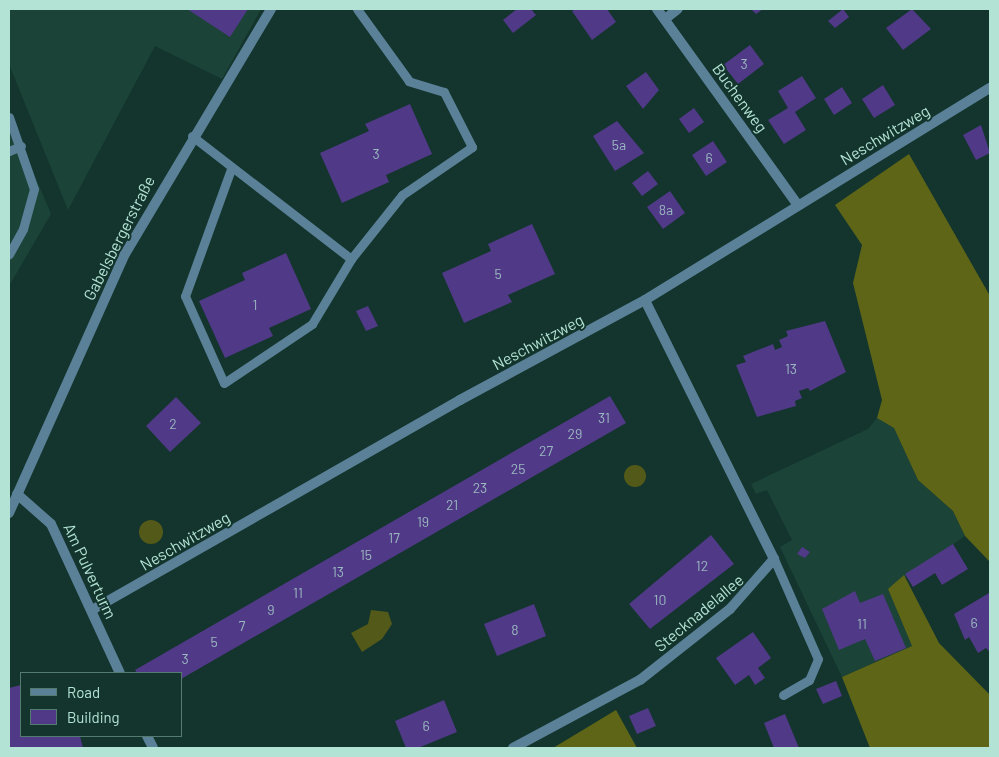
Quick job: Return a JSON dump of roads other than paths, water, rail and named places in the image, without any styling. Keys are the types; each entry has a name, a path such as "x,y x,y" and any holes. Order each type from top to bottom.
{"street":[{"name":"Gabelsbergerstraße","path":"9,513 125,254 192,136 271,9"},
{"name":"Buchenweg","path":"657,9 798,205"},
{"path":"664,19 678,9"},
{"name":"Neschwitzweg","path":"92,610 460,400 645,300 990,88"},
{"path":"645,300 774,559"},
{"name":"Am Pulverturm","path":"17,494 51,524 120,672"},
{"name":"Stecknadelallee","path":"513,748 640,680 670,658 730,608 774,559"}],"lane":[{"path":"231,168 185,296 224,383 312,324 351,259 402,195 472,147 444,92 409,80 357,9"},
{"path":"9,117 21,146 34,189 23,229 9,254"},
{"path":"192,136 351,259"},
{"path":"9,152 21,146"},
{"path":"774,559 818,659 809,680 783,695"}]}
